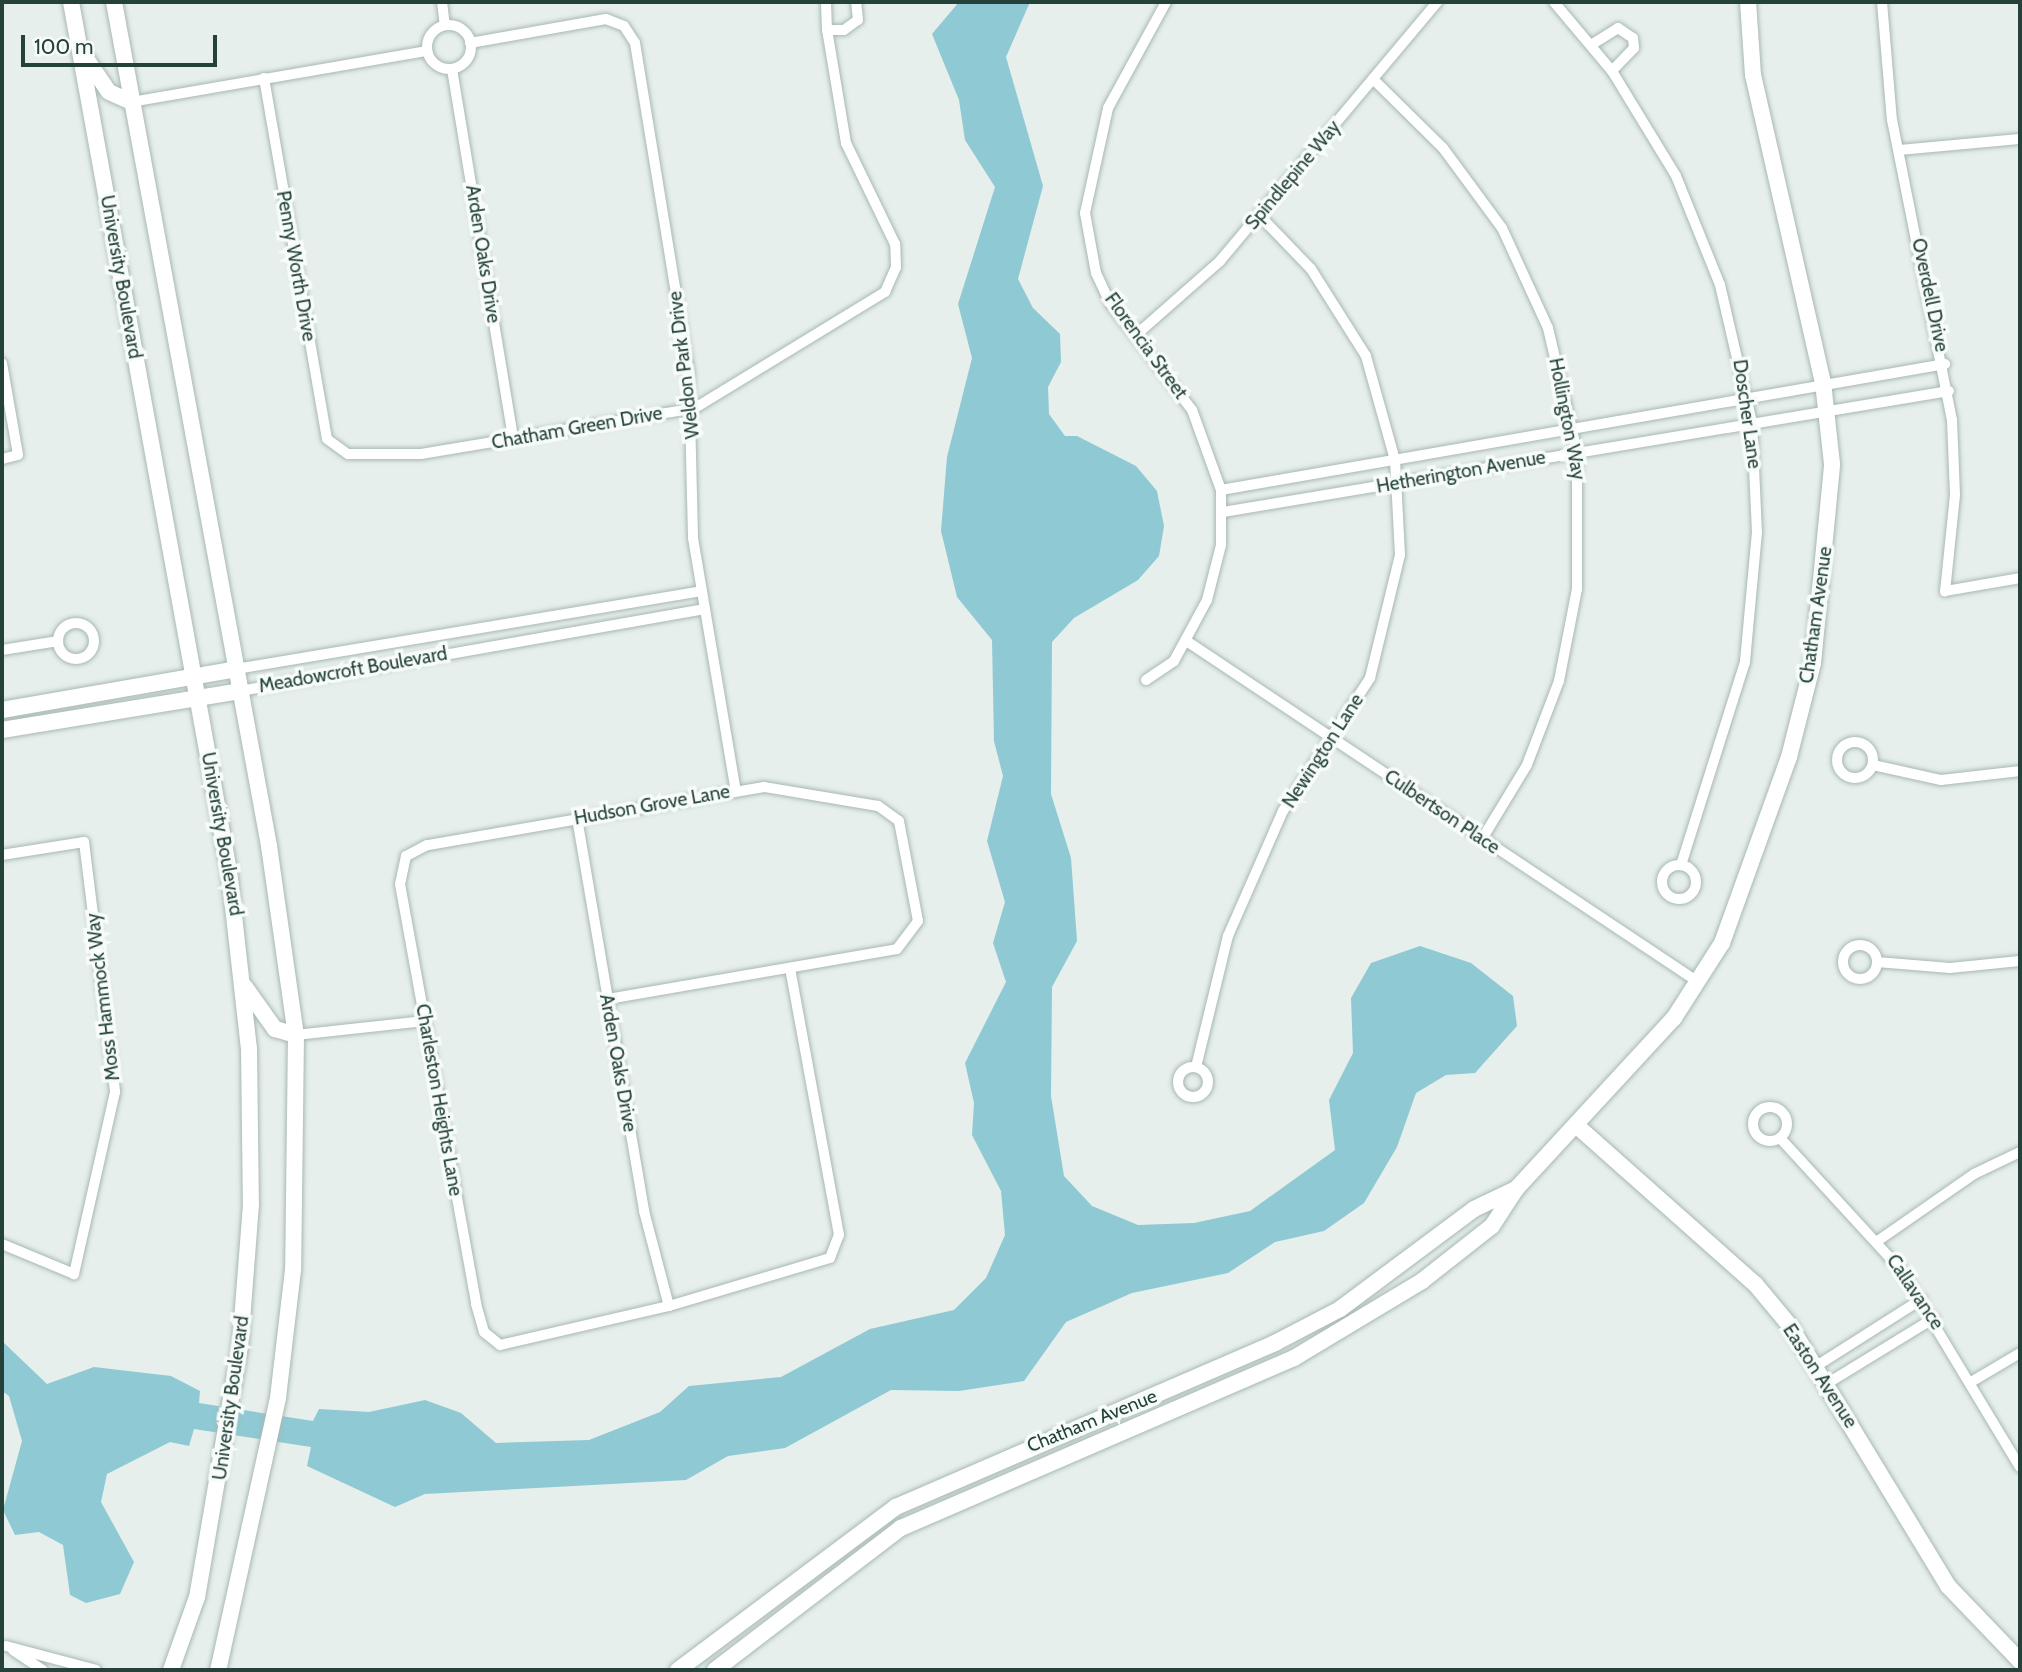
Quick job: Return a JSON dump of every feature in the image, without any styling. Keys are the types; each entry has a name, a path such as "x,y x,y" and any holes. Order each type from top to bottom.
{"street":[{"name":"University Boulevard","path":"71,2 198,698 244,985 251,1185 234,1390 227,1449 197,1597 172,1670"},
{"path":"114,2 240,691 296,1035 293,1270 278,1398 268,1456 218,1670"},
{"path":"442,2 446,26"},
{"path":"826,2 827,30 855,25 856,2"},
{"name":"Florencia Street","path":"1146,680 1188,642 1215,574 1223,512 1221,490 1192,410 1136,335 1096,273 1087,240 1087,183 1125,69 1166,2"},
{"name":"Spindlepine Way","path":"1136,335 1220,261 1437,2"},
{"name":"Doscher Lane","path":"1554,2 1612,71 1657,140 1700,230 1748,397 1752,423 1757,531 1745,662 1681,865"},
{"name":"Chatham Avenue","path":"715,1670 901,1528 1294,1357 1422,1281 1492,1226 1516,1189 1674,1018 1698,982 1752,872 1813,663 1830,506 1827,411 1823,383 1754,75 1748,2"},
{"name":"Overdell Drive","path":"1882,2 1884,69 1949,391 1955,495 1945,591 2020,578"},
{"name":"Weldon Park Drive","path":"470,43 606,19 624,26 637,48 692,409 692,523 736,791"},
{"path":"446,26 462,29 470,43 468,59 452,69 435,65 427,51 429,34 446,26"},
{"path":"1591,45 1618,27 1633,38 1634,48 1612,71"},
{"name":"Chatham Green Drive","path":"336,450 421,454 692,409 876,300 896,267 895,244 846,143 827,30"},
{"path":"79,49 109,92 131,102 427,51"},
{"name":"Arden Oaks Drive","path":"452,69 513,439"},
{"name":"Penny Worth Drive","path":"264,78 324,432 336,450"},
{"name":"Hollington Way","path":"1374,80 1443,148 1502,228 1548,328 1577,452 1578,578 1559,681 1527,765 1482,839"},
{"path":"1899,150 2020,139"},
{"name":"Newington Lane","path":"1196,1067 1215,973 1264,850 1370,678 1385,635 1400,555 1398,483 1380,391 1351,328 1311,269 1259,215"},
{"path":"2,363 19,455 2,459"},
{"name":"Hetherington Avenue","path":"1221,490 1823,383 1945,364"},
{"name":"Hetherington Avenue","path":"1223,512 1949,391"},
{"name":"Meadowcroft Boulevard","path":"2,710 702,591"},
{"name":"Meadowcroft Boulevard","path":"2,730 240,691 705,608"},
{"path":"2,650 58,641"},
{"name":"Culbertson Place","path":"1188,642 1698,982"},
{"path":"1872,765 1941,780 2020,771"},
{"name":"Hudson Grove Lane","path":"409,854 577,818 736,791 803,790 894,816 905,833 917,909 911,937 886,952 790,968"},
{"name":"Arden Oaks Drive","path":"577,818 644,1211 669,1306"},
{"name":"Moss Hammock Way","path":"2,855 84,842 115,1092 74,1274 2,1244"},
{"name":"Charleston Heights Lane","path":"409,854 399,875 476,1304 484,1332 496,1343 521,1344 669,1306"},
{"path":"1877,962 1962,968 2020,961"},
{"path":"608,999 790,968 838,1227 833,1254 815,1267 669,1306"},
{"path":"244,985 275,1029 296,1035 424,1021"},
{"name":"Easton Avenue","path":"1577,1126 1756,1285 1818,1365 1948,1586 2020,1661"},
{"name":"Callavance","path":"1780,1138 1878,1240 1922,1299 2020,1467"},
{"path":"1878,1240 1954,1186 2020,1152"},
{"name":"Chatham Avenue","path":"678,1670 896,1507 1275,1343 1340,1309 1474,1209 1516,1189"},
{"path":"1818,1365 1922,1299"},
{"path":"1828,1383 1934,1318"},
{"path":"1971,1382 2020,1353"},
{"path":"4,1644 43,1670"},
{"path":"4,1644 96,1670"}],"water":[{"path":"959,2 1030,2 1006,57 1043,186 1018,279 1033,308 1060,334 1061,362 1048,387 1049,414 1065,436 1077,436 1136,466 1157,491 1164,526 1159,556 1138,580 1074,618 1052,642 1051,794 1071,858 1077,941 1052,987 1051,1096 1064,1176 1092,1206 1138,1225 1194,1223 1250,1211 1335,1150 1329,1100 1353,1053 1351,998 1371,963 1420,946 1471,963 1513,996 1517,1026 1475,1073 1446,1075 1416,1093 1397,1147 1364,1203 1324,1231 1275,1242 1228,1273 1132,1293 1066,1322 1024,1381 959,1391 891,1390 785,1448 728,1456 686,1480 425,1494 395,1507 307,1466 311,1447 194,1429 189,1446 170,1442 107,1474 101,1502 134,1562 120,1594 86,1603 70,1595 63,1545 39,1532 15,1535 3,1510 22,1441 9,1396 2,1391 2,1341 47,1384 94,1367 171,1376 200,1391 199,1403 313,1421 319,1409 369,1412 425,1400 461,1413 496,1443 589,1440 660,1412 689,1386 781,1377 870,1329 954,1310 986,1278 1005,1235 1001,1191 972,1135 974,1103 965,1063 1006,982 993,943 1005,902 987,841 1003,776 994,741 992,640 957,597 941,531 947,457 972,358 958,304 995,187 965,140 959,100 932,34"}]}
